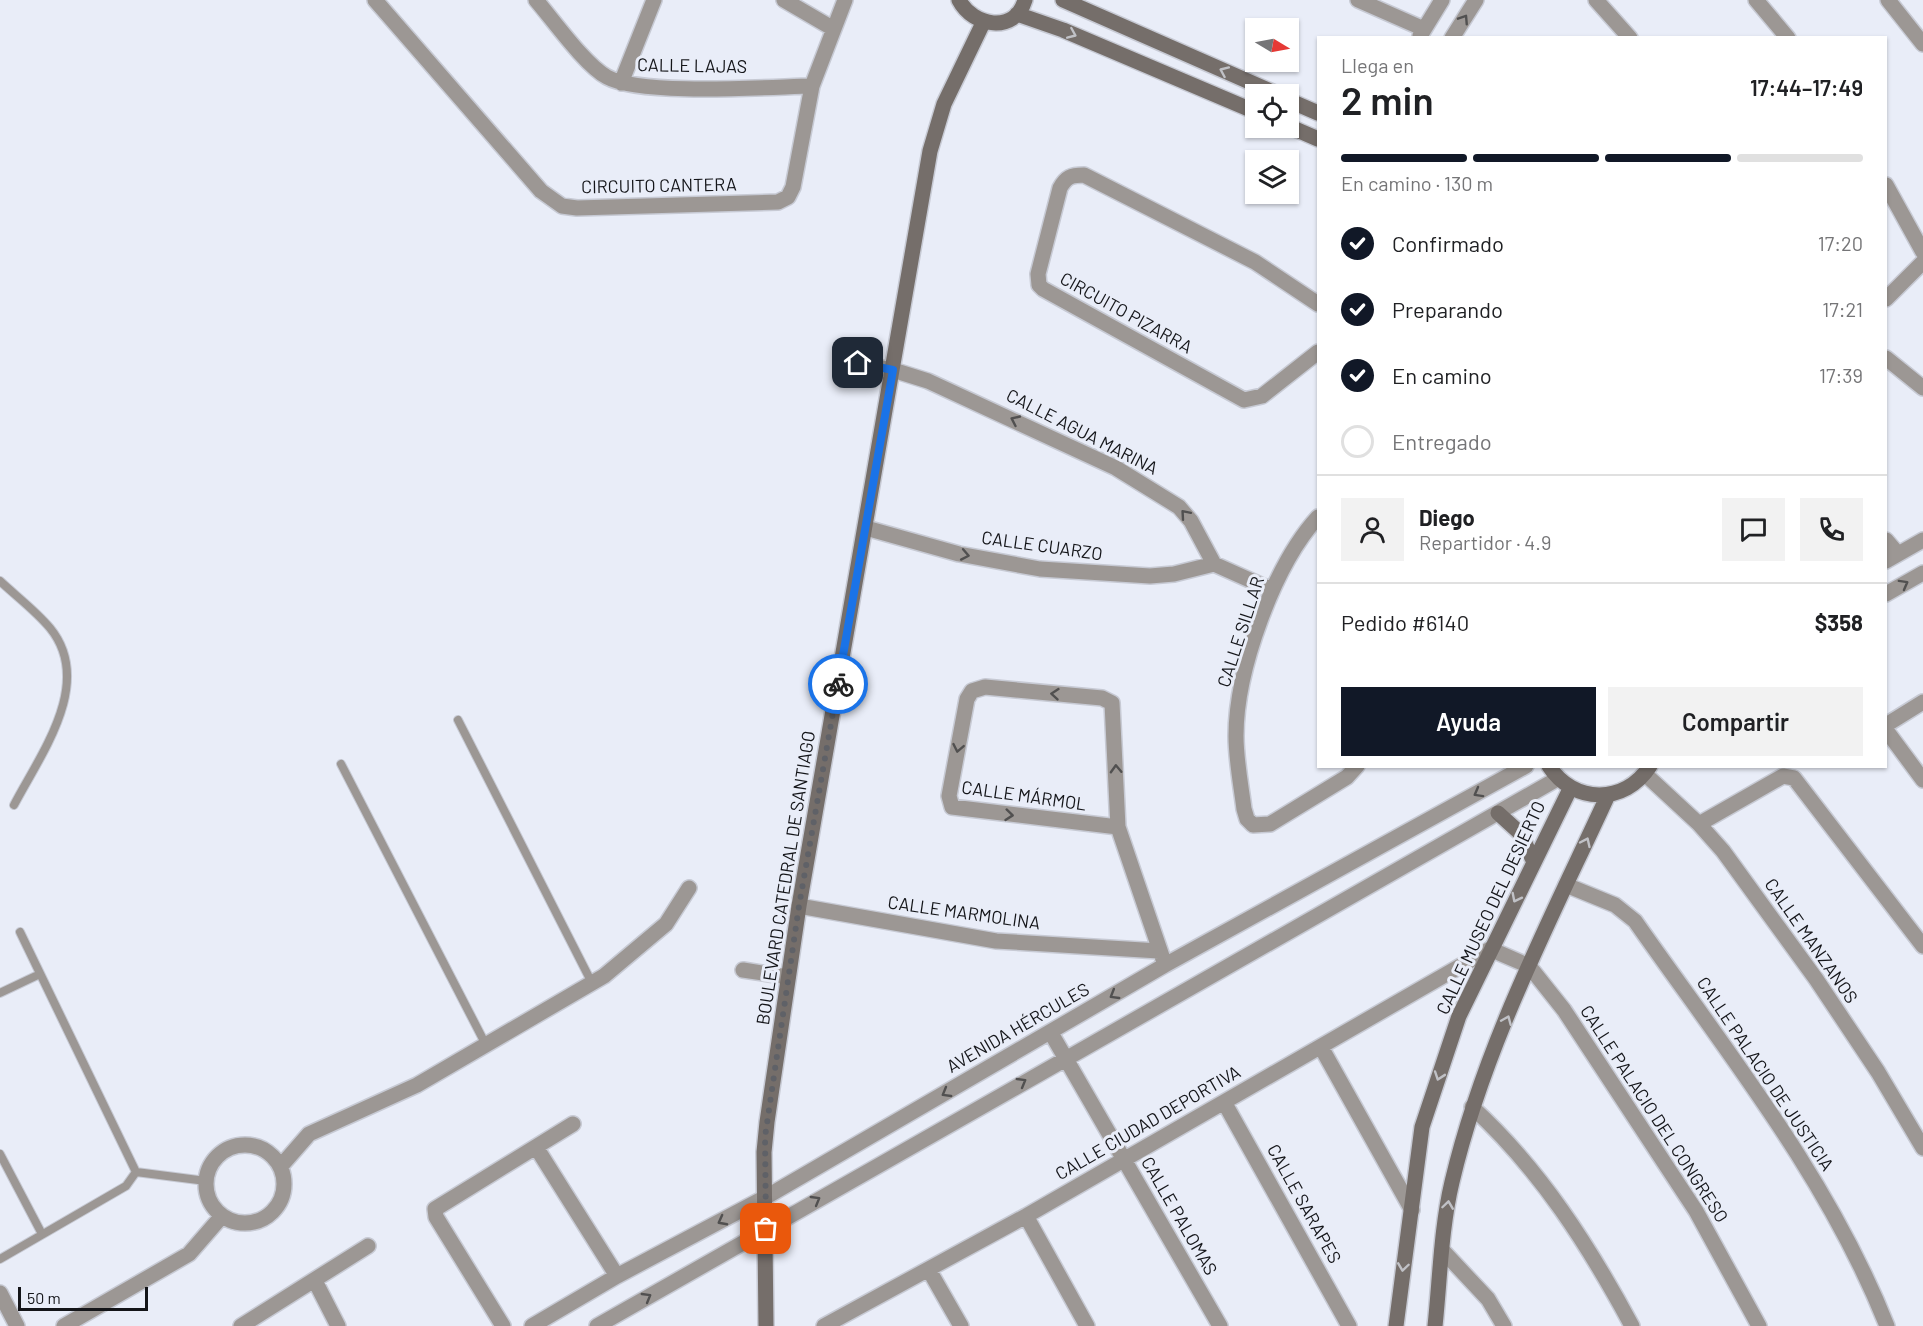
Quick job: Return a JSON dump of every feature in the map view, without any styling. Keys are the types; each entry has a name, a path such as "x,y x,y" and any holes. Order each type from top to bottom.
{"street":[{"name":"CIRCUITO CANTERA","path":"375,0 541,191 562,206 577,208 778,202 788,197 793,187 812,86 832,28 845,0"},
{"name":"CALLE LAJAS","path":"536,0 596,70 621,83 648,87 812,86"},
{"path":"621,83 654,0"},
{"path":"784,0 832,28"},
{"path":"959,0 964,10 983,22 995,24 1017,14 1025,0"},
{"path":"1063,0 1254,84"},
{"path":"1358,0 1422,33 1442,0"},
{"path":"1453,36 1476,0"},
{"path":"1596,0 1628,36"},
{"path":"1756,0 1786,36"},
{"path":"1888,0 1923,44"},
{"path":"1017,14 1063,30 1245,107"},
{"name":"BOULEVARD CATEDRAL DE SANTIAGO","path":"766,1326 765,1137 799,906 936,127 983,22"},
{"path":"1299,105 1317,113"},
{"path":"1299,131 1317,139"},
{"name":"CIRCUITO PIZARRA","path":"1317,303 1255,262 1084,175 1072,175 1059,188 1038,274 1039,285 1043,289 1244,400 1262,396 1317,353"},
{"path":"1887,187 1923,252"},
{"path":"1887,298 1923,262"},
{"path":"1887,359 1923,388"},
{"name":"CALLE AGUA MARINA","path":"841,360 893,370 956,392 1090,454 1164,495 1191,521 1214,564"},
{"name":"CALLE SILLAR","path":"1317,518 1305,531 1272,590 1244,674 1237,708 1236,738 1247,819 1253,825 1270,824 1347,777 1355,768"},
{"name":"CALLE CUARZO","path":"866,528 959,554 1040,569 1150,576 1174,574 1214,564"},
{"path":"1887,543 1892,557 1923,540"},
{"path":"1214,564 1272,590"},
{"path":"1887,593 1923,573"},
{"name":"CALLE MÁRMOL","path":"1118,827 952,807 949,796 967,699 972,691 985,687 1102,698 1112,703 1118,827 1162,958"},
{"path":"1887,723 1923,702"},
{"path":"1887,731 1923,780"},
{"name":"AVENIDA HÉRCULES","path":"532,1326 617,1276 766,1197 1051,1033 1162,958 1430,819 1522,768"},
{"path":"597,1326 1558,778 1584,794 1608,795 1628,788 1647,770"},
{"name":"CALLE MANZANOS","path":"1647,770 1723,851 1816,979 1878,1072 1923,1148"},
{"path":"1699,824 1783,776 1794,778 1923,946"},
{"name":"CALLE MUSEO DEL DESIERTO","path":"1396,1326 1422,1127 1459,1016 1534,862 1558,778"},
{"path":"1435,1326 1451,1184 1472,1107 1529,966 1608,795"},
{"path":"1498,813 1520,833 1534,862"},
{"name":"CALLE PALACIO DE JUSTICIA","path":"1566,885 1615,904 1635,921 1768,1107 1817,1183 1868,1278 1887,1326"},
{"path":"280,1166 309,1134 417,1085 604,976 666,924 689,888"},
{"name":"CALLE MARMOLINA","path":"799,906 996,941 1162,958"},
{"name":"CALLE PALACIO DEL CONGRESO","path":"1490,949 1529,966 1564,1010 1696,1211 1759,1326"},
{"name":"CALLE CIUDAD DEPORTIVA","path":"827,1325 1026,1216 1123,1158 1490,949"},
{"path":"743,970 788,977"},
{"name":"CALLE PALOMAS","path":"1051,1033 1220,1326"},
{"path":"1321,1047 1412,1210"},
{"name":"CALLE SARAPES","path":"1224,1102 1349,1326"},
{"path":"1472,1107 1531,1167 1608,1281 1632,1326"},
{"path":"503,1326 436,1217 435,1209 573,1124"},
{"path":"241,1144 264,1149 280,1166 284,1190 280,1202 272,1213 261,1221 247,1224 234,1222 222,1216 212,1206 207,1194 206,1181 209,1167 217,1156 228,1148 241,1144"},
{"path":"536,1147 617,1276"},
{"path":"64,1326 189,1254 222,1216"},
{"path":"1026,1216 1087,1326"},
{"path":"241,1326 368,1246"},
{"path":"1442,1250 1488,1299 1504,1326"},
{"path":"929,1270 961,1326"},
{"path":"315,1281 338,1326"},
{"path":"0,1293 17,1326"}],"lane":[{"path":"0,581 50,628 61,646 67,669 66,693 58,721 14,805"},
{"path":"458,720 592,983"},
{"path":"341,764 486,1045"},
{"path":"20,932 136,1172"},
{"path":"0,993 40,974"},
{"path":"0,1154 42,1234"},
{"path":"136,1172 206,1181"},
{"path":"0,1259 126,1186 136,1172"}],"way so far":[{"path":"766,1229 765,1137 799,906 838,684"}],"route":[{"path":"838,684 893,370 858,363"}]}
